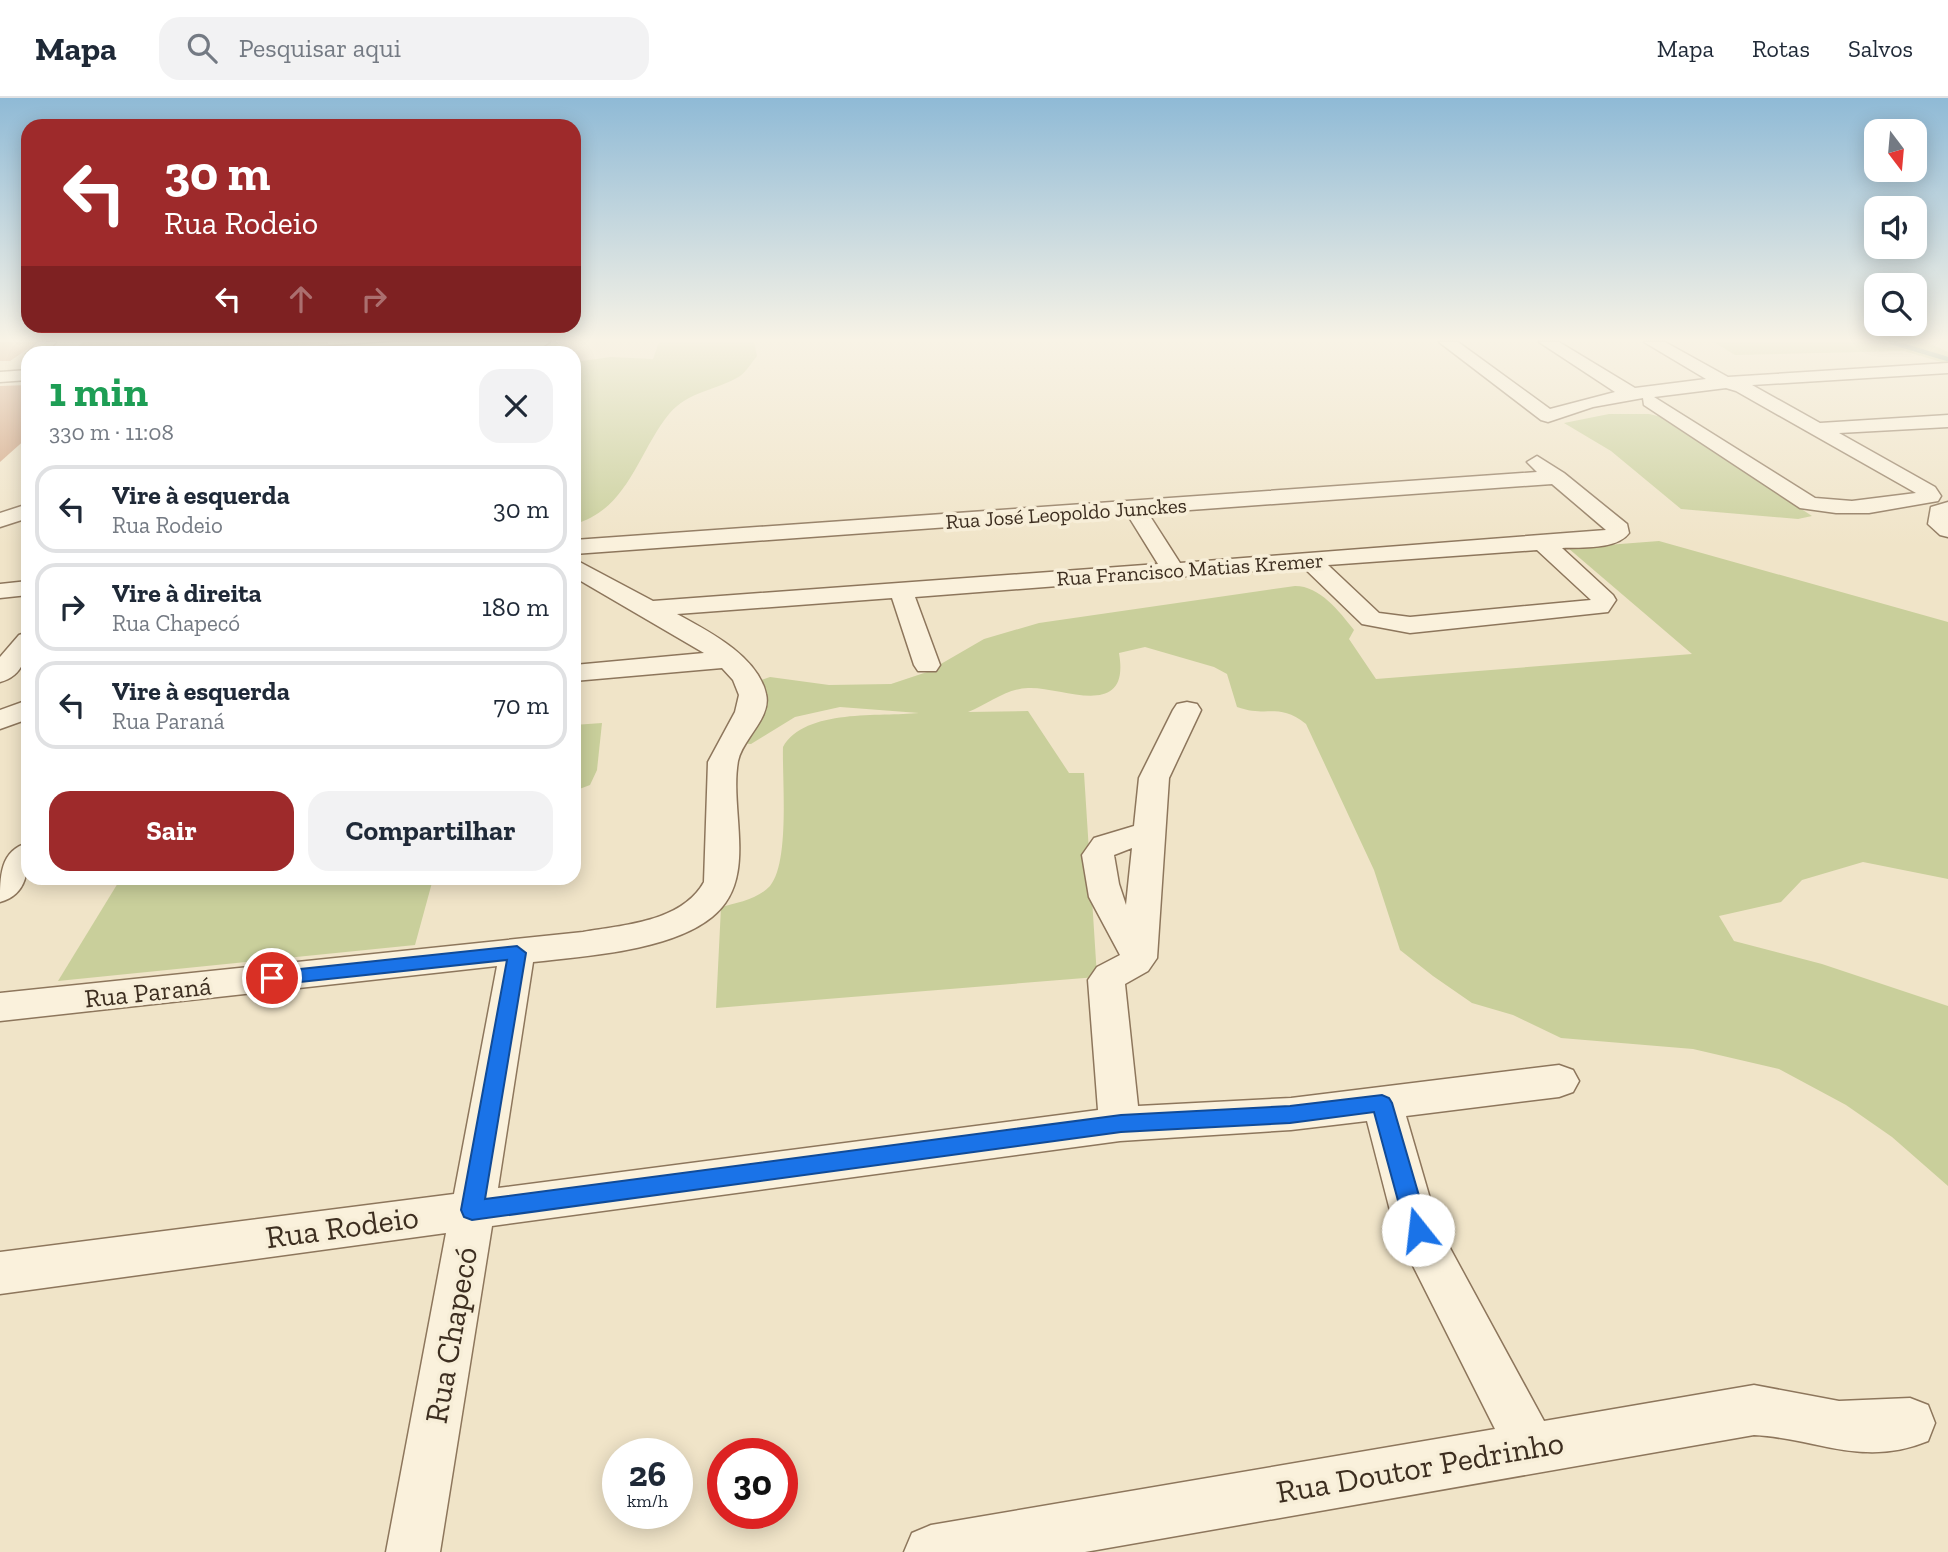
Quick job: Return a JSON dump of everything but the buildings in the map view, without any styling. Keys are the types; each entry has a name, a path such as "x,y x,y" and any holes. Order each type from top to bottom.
{"street":[{"path":"1540,410 1548,416 1579,410"},
{"path":"1659,410 1801,500 1818,506 1908,502 1938,494"},
{"path":"1780,410 1938,494"},
{"path":"1816,429 1948,421"},
{"name":"Rua Francisco Matias Kremer","path":"651,609 1543,543 1604,538 1618,533 1619,529 1537,462"},
{"name":"Rua José Leopoldo Junckes","path":"581,547 1557,477"},
{"path":"1938,494 1939,524 1948,530"},
{"path":"1133,508 1173,570"},
{"path":"0,520 21,513"},
{"path":"1309,560 1371,619 1388,624 1410,625 1599,607 1604,600 1597,591 1543,543"},
{"path":"581,570 651,609 729,659"},
{"path":"0,590 21,588"},
{"path":"901,590 927,665"},
{"path":"0,674 21,648"},
{"path":"581,672 729,659"},
{"name":"Rua Paraná","path":"0,1007 583,944 656,929 707,906 716,895 721,882 726,749 751,708 753,695 750,683 729,659"},
{"path":"1121,1124 1105,980 1133,966 1139,958 1154,778 1187,710"},
{"path":"0,724 21,712"},
{"path":"0,724 21,724"},
{"path":"1139,958 1105,900 1098,877 1098,855 1105,845 1150,832"},
{"path":"0,891 21,862"},
{"name":"Rua Chapecó","path":"413,1552 517,953"},
{"name":"Rua Rodeio","path":"0,1273 1121,1124 1290,1114 1559,1081"},
{"path":"1382,1103 1418,1230 1531,1448"},
{"name":"Rua Doutor Pedrinho","path":"931,1552 1754,1409 1776,1410 1836,1426 1909,1423"}],"green space":[{"path":"581,410 673,410 658,429 620,493 592,517 581,521"},
{"path":"1609,414 1649,414 1662,417 1812,516 1798,519 1681,509 1611,451 1564,423"},
{"path":"1659,541 1948,622 1948,879 1863,862 1802,880 1781,902 1719,916 1734,941 1822,964 1948,1006 1948,1186 1892,1137 1846,1105 1779,1069 1693,1049 1561,1038 1513,1015 1472,1003 1400,950 1374,870 1306,724 1296,717 1280,712 1237,707 1227,674 1214,667 1145,647 1119,653 1120,674 1114,687 1104,694 1090,696 1042,689 1020,689 968,712 1028,711 1069,773 1084,773 1097,977 716,1008 721,907 747,900 770,886 780,859 784,820 783,747 794,735 808,726 826,720 919,713 840,707 795,717 751,744 740,743 763,690 761,680 770,677 829,685 891,684 927,672 984,639 1039,623 1295,586 1313,590 1342,615 1354,630 1349,639 1376,679 1692,654 1568,548"},
{"path":"602,723 597,770 590,785 581,788 581,724"},
{"path":"117,885 431,885 415,945 58,981"}],"route":[{"path":"272,978 517,953 472,1210 1121,1124 1290,1114 1382,1103 1418,1230"}]}
